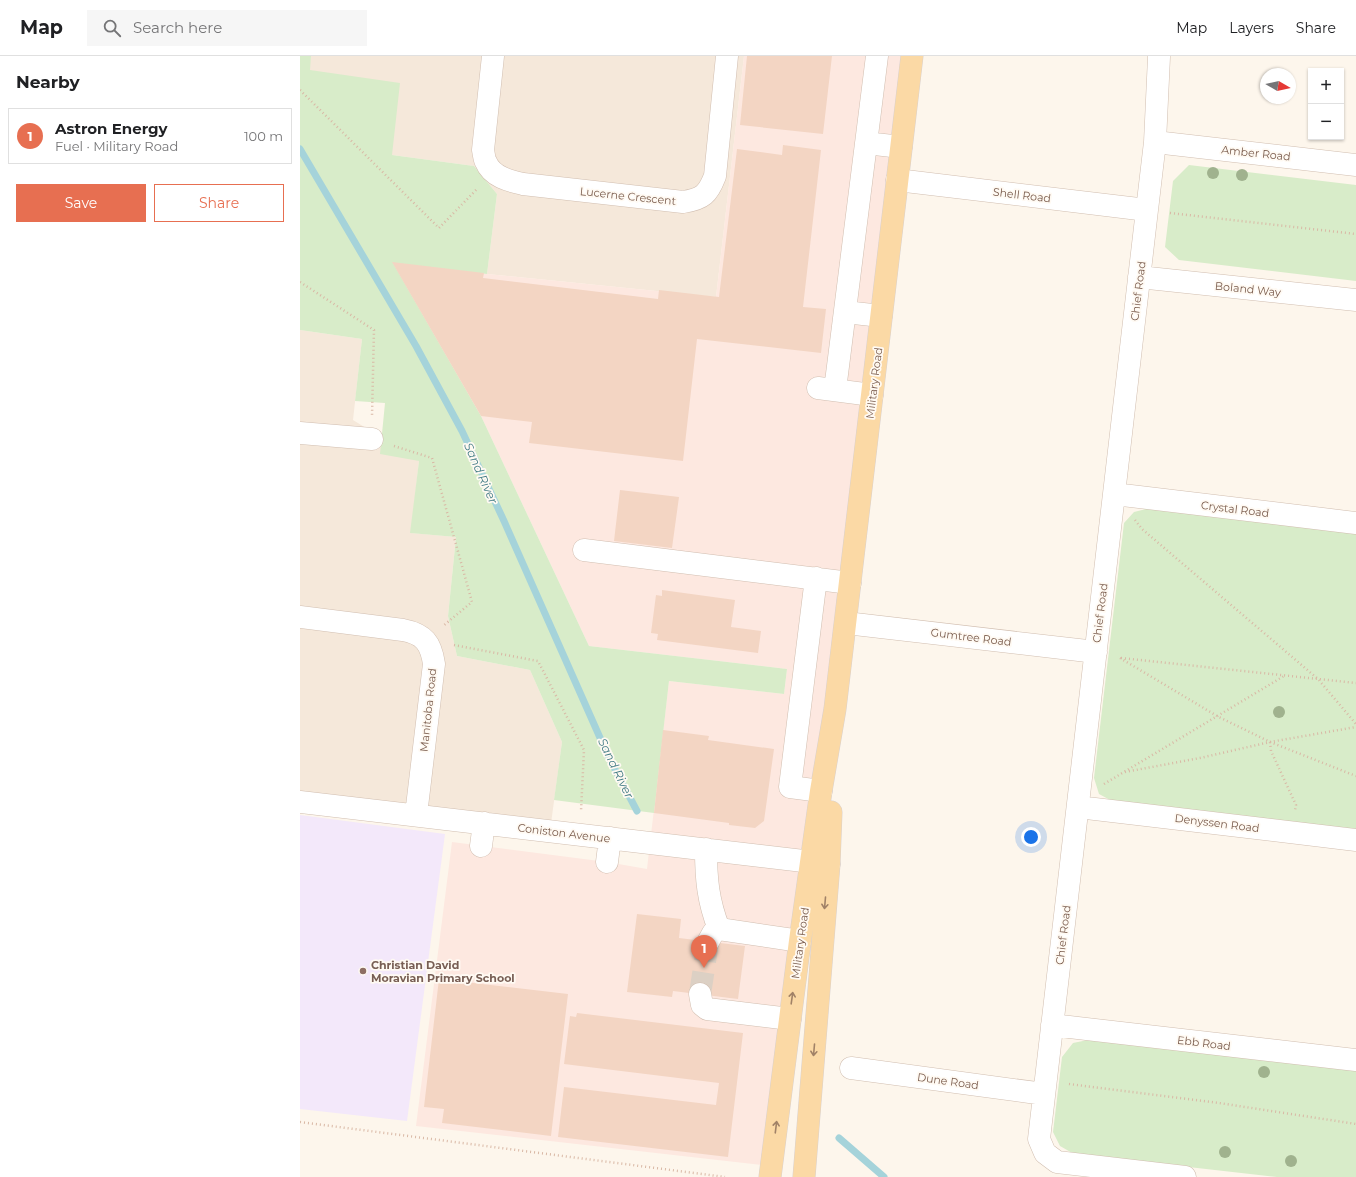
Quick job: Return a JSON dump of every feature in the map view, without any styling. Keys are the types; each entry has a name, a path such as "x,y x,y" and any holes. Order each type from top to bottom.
{"main road":[{"name":"Military Road","path":"770,1177 800,941 820,863 835,709 912,56"},
{"name":"Military Road","path":"804,1177 820,863 821,791 835,709"}],"street":[{"path":"489,167 483,150 493,56"},
{"name":"Lucerne Crescent","path":"489,167 506,180 523,184 683,202 696,200 709,190 715,176 727,56"},
{"path":"872,394 827,389 845,312 877,56"},
{"name":"Chief Road","path":"1159,57 1155,142 1148,210 1039,1139 1045,1153 1056,1162 1185,1177"},
{"name":"Amber Road","path":"1155,142 1356,165"},
{"path":"866,143 901,147"},
{"name":"Shell Road","path":"897,180 1148,210"},
{"name":"Boland Way","path":"1139,277 1356,300"},
{"path":"845,312 881,316"},
{"path":"300,433 372,439"},
{"name":"Crystal Road","path":"1114,494 1356,523"},
{"path":"584,550 850,583"},
{"path":"816,578 790,787 821,791"},
{"path":"300,617 415,632 426,640"},
{"name":"Gumtree Road","path":"846,623 1096,652"},
{"name":"Manitoba Road","path":"416,815 434,664 432,652 426,640"},
{"name":"Coniston Avenue","path":"300,802 820,863"},
{"name":"Denyssen Road","path":"1078,807 1356,840"},
{"path":"481,846 484,823"},
{"path":"607,862 610,838"},
{"path":"706,849 706,878 710,899 713,935 800,941"},
{"path":"700,994 702,1005 706,1009 790,1019"},
{"name":"Ebb Road","path":"1052,1026 1356,1060"},
{"name":"Dune Road","path":"851,1068 1044,1094"}],"path":[{"path":"300,90 439,228 489,167"},
{"path":"1148,210 1356,234"},
{"path":"300,282 374,330 372,439 432,458 472,602 426,640"},
{"path":"1114,494 1142,529 1318,679 1356,725 1200,758 1123,772"},
{"path":"426,640 538,661 584,750 580,834"},
{"path":"1096,652 1120,658 1356,683"},
{"path":"1120,658 1217,716 1270,742 1356,776"},
{"path":"1078,807 1106,782 1114,779 1123,772 1285,676"},
{"path":"1270,742 1271,751 1296,805 1293,832"},
{"path":"1044,1094 1059,1083 1220,1103 1356,1124"},
{"path":"300,1122 725,1177"}],"shaded area":[{"path":"311,56 744,56 716,297 487,274 497,194 474,166 392,155 309,70"},
{"path":"744,56 912,56 771,1166 416,1126 452,842 607,862 647,869 669,681 784,694 787,669 589,646 481,416 392,262 487,274 716,297"},
{"path":"300,330 362,339 353,420 419,461 411,533 456,537 448,616 457,656 530,670 562,742 550,831 300,802"},
{"name":"Christian David Moravian Primary School","path":"300,815 445,834 407,1121 300,1109"}],"green space":[{"path":"300,56 311,56 310,70 400,83 392,155 474,166 497,194 487,274 393,263 481,416 589,646 787,669 784,694 669,681 654,813 554,800 562,742 530,670 457,656 448,616 456,537 410,533 419,461 380,454 385,403 355,401 362,339 300,330"},
{"path":"1189,165 1356,185 1356,281 1179,260 1165,247 1173,181"},
{"path":"1150,508 1356,532 1356,829 1112,801 1099,794 1094,778 1124,523 1134,512"},
{"path":"1093,1039 1356,1070 1356,1177 1277,1177 1074,1154 1060,1146 1053,1132 1062,1057 1073,1043"}],"building":[{"path":"747,56 832,56 823,134 740,125"},
{"path":"783,145 821,150 803,307 826,309 821,353 697,339 683,461 529,443 532,422 481,416 392,262 484,273 483,278 658,299 659,290 719,297 737,149 782,155"},
{"path":"620,490 679,497 672,548 614,541"},
{"path":"662,590 735,600 731,627 761,631 758,653 657,640 658,634 651,633 656,595 662,596"},
{"path":"663,730 709,736 708,740 774,749 764,821 755,828 654,813"},
{"path":"637,914 681,919 679,938 745,946 738,999 673,991 672,997 627,992"},
{"path":"439,979 568,994 551,1136 442,1123 444,1109 424,1107"},
{"path":"577,1013 743,1033 728,1157 558,1137 564,1087 716,1105 719,1083 564,1064 570,1016 576,1017"}],"waterway":[{"name":"Sand River","path":"300,149 416,346 462,431 504,521 609,758 637,811"},
{"name":"Sand River","path":"839,1138 884,1177"}],"tunnel":[{"path":"700,994 708,942"}],"place":[{"name":"Astron Energy","path":"704,968"},
{"name":"Christian David Moravian Primary School","path":"363,971"}]}
